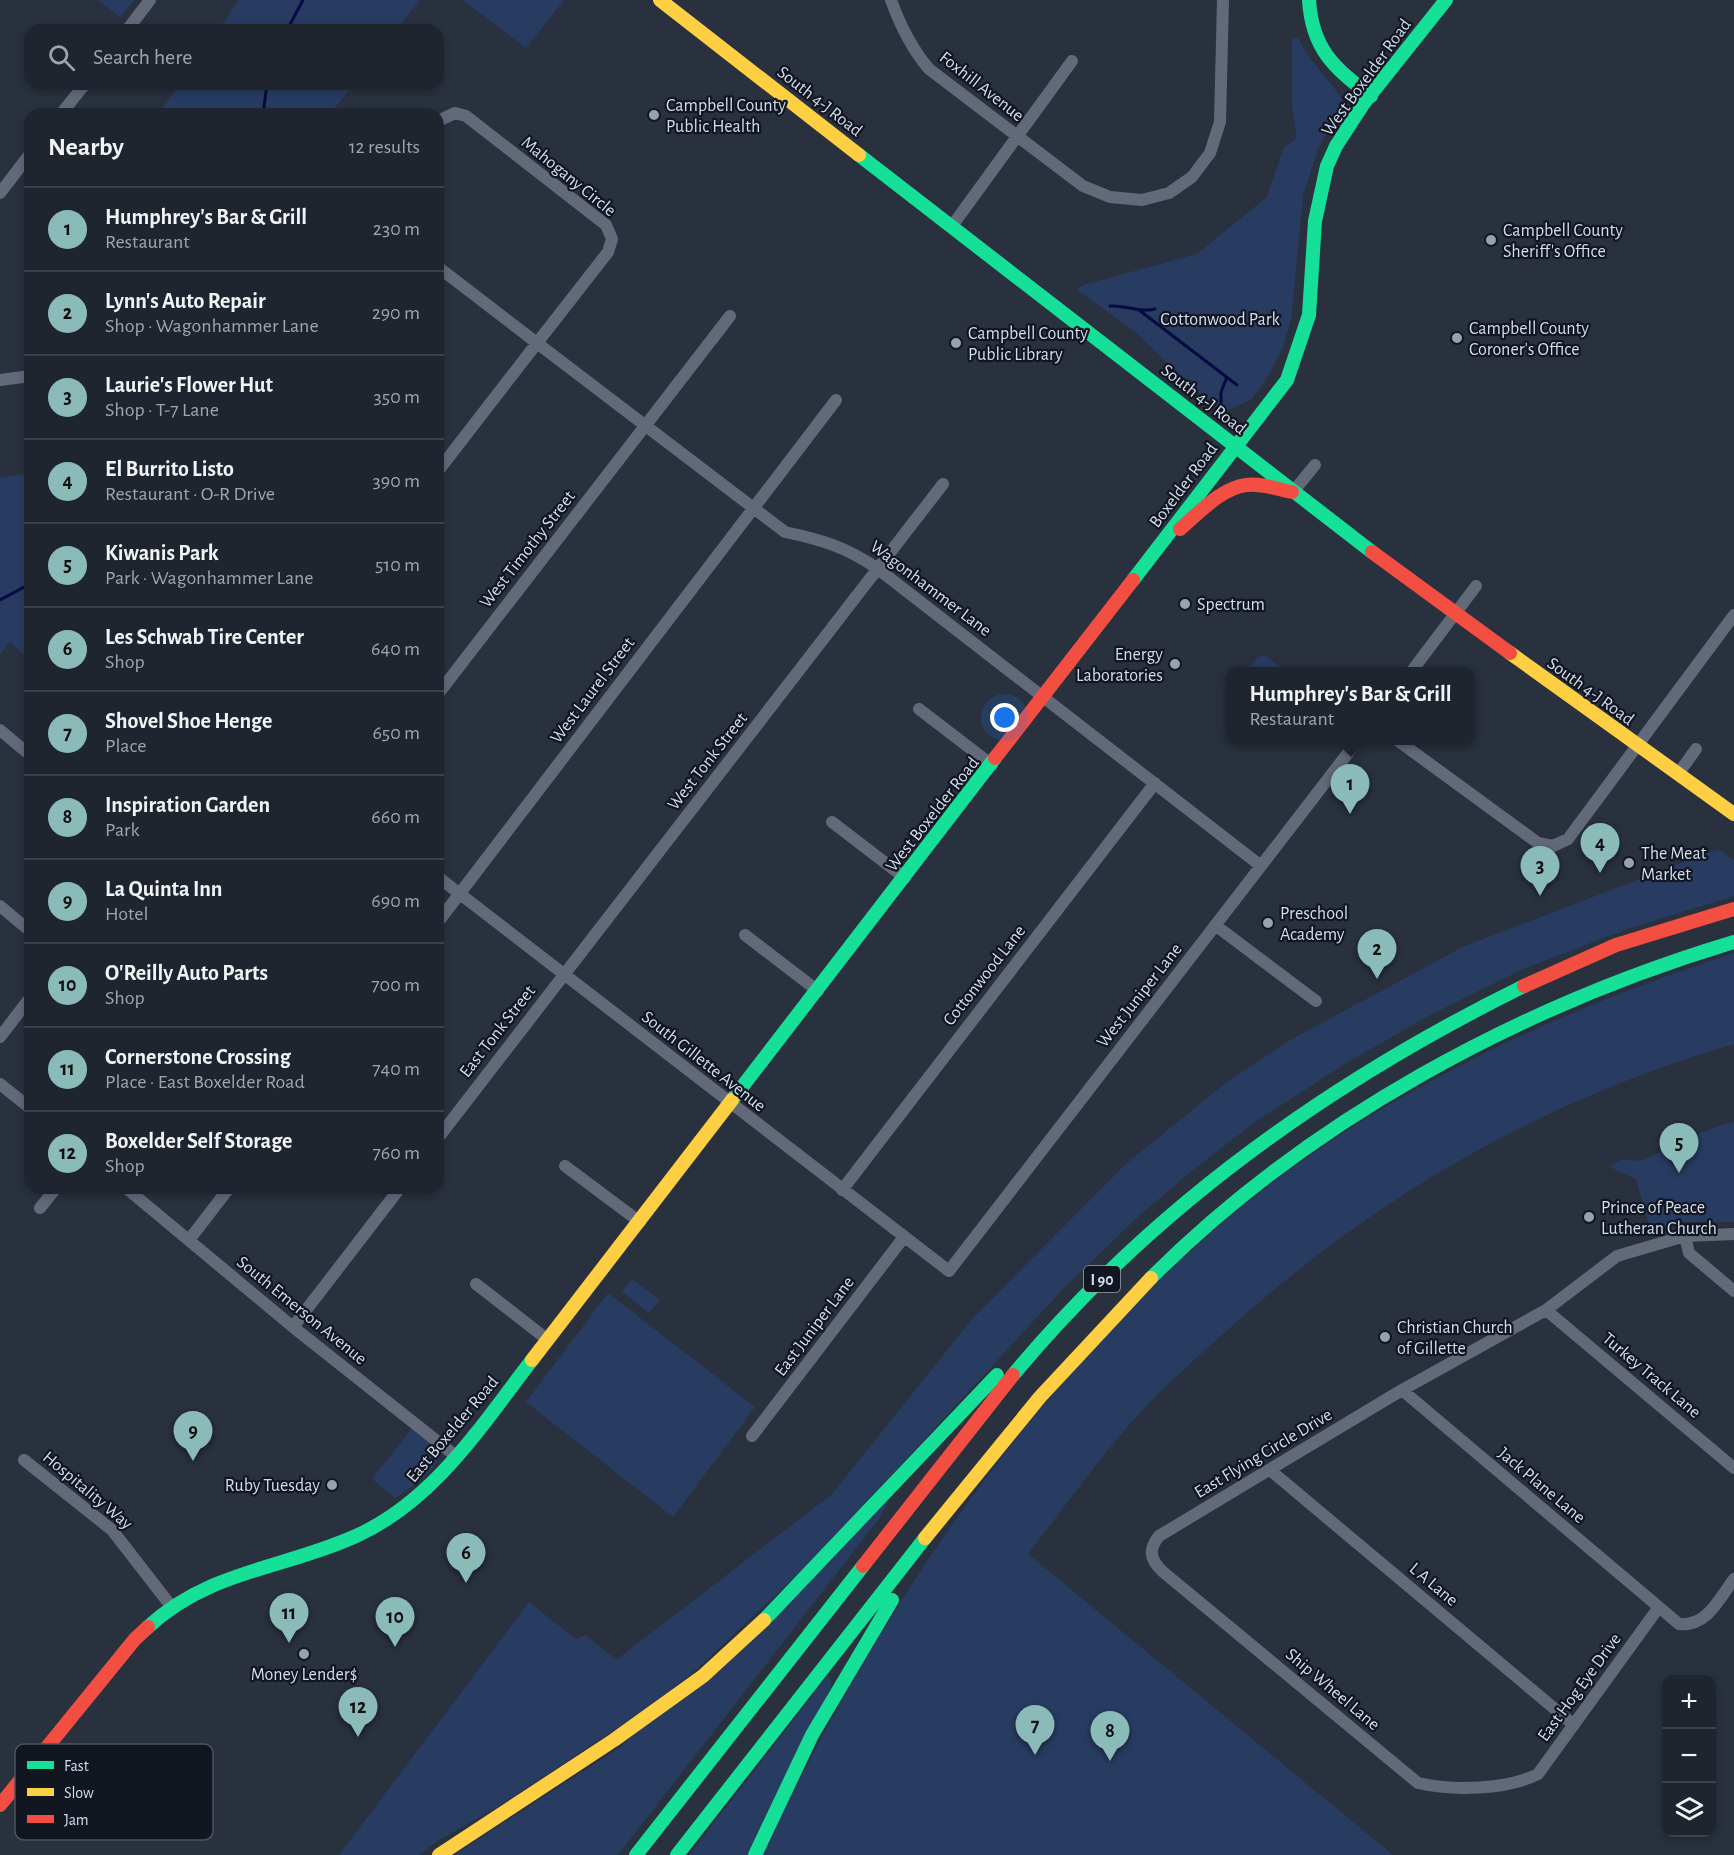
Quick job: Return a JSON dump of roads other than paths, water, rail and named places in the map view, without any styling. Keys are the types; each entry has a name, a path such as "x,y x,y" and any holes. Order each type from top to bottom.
{"main road":[{"name":"South 4-J Road","path":"660,0 1293,492 1455,614 1734,814"},
{"path":"1309,0 1312,32 1320,49 1331,63 1371,96"},
{"name":"West Boxelder Road","path":"1235,446 1287,380 1299,350 1308,316 1315,225 1327,166 1340,140 1371,96 1446,0"},
{"name":"Boxelder Road","path":"1161,545 1235,446"},
{"path":"1161,545 1235,487 1246,485 1293,492"},
{"name":"West Boxelder Road","path":"731,1104 1161,545"},
{"path":"1705,792 1734,796"},
{"name":"I 90","path":"439,1855 614,1740 703,1676 779,1606 1074,1295 1149,1222 1358,1075 1441,1028 1535,980 1634,937 1734,909"},
{"name":"I 90","path":"677,1855 974,1475 1069,1362 1202,1230 1261,1182 1349,1120 1417,1078 1557,1006 1651,967 1734,942"},
{"name":"East Boxelder Road","path":"50,1744 135,1639 171,1606 211,1586 356,1536 409,1505 457,1457 731,1104"},
{"name":"I 90","path":"636,1855 1030,1355 1079,1301 1143,1240 1206,1184 1255,1146"},
{"name":"I 90","path":"755,1855 812,1735 882,1615 962,1502 1105,1325"},
{"name":"East Boxelder Road","path":"0,1805 15,1787"}],"street":[{"path":"132,24 150,0"},
{"name":"Foxhill Avenue","path":"891,0 900,24 917,55 929,69 1083,186 1110,197 1142,200 1169,193 1192,177 1210,153 1220,122 1223,0"},
{"path":"952,226 1072,61"},
{"path":"66,108 80,90"},
{"name":"Mahogany Circle","path":"444,118 455,113 466,116 606,225 612,239 608,252 444,460"},
{"path":"0,193 24,162"},
{"path":"444,272 537,344"},
{"name":"West Timothy Street","path":"444,686 730,316"},
{"name":"Wagonhammer Lane","path":"537,344 785,532 836,545 851,551 878,569 1261,866"},
{"path":"0,380 24,377"},
{"name":"West Laurel Street","path":"444,915 836,400"},
{"path":"1293,492 1315,465"},
{"name":"West Tonk Street","path":"564,975 943,484"},
{"path":"1416,667 1476,586"},
{"path":"1403,745 1538,843 1553,846 1568,839 1734,615"},
{"path":"919,709 992,765"},
{"path":"0,730 24,750"},
{"name":"West Juniper Lane","path":"949,1272 1355,745"},
{"path":"1678,774 1696,749"},
{"name":"Cottonwood Lane","path":"842,1190 1155,783"},
{"path":"832,822 905,878"},
{"name":"South Gillette Avenue","path":"444,881 949,1272"},
{"path":"0,906 24,926"},
{"path":"1215,925 1316,1002"},
{"path":"745,936 818,991"},
{"name":"East Tonk Street","path":"444,1130 564,975"},
{"path":"0,1037 24,1006"},
{"path":"0,1084 24,1103"},
{"path":"566,1166 640,1222"},
{"path":"40,1208 51,1194"},
{"name":"South Emerson Avenue","path":"133,1194 293,1327 457,1457"},
{"path":"189,1240 224,1194"},
{"path":"293,1327 395,1194"},
{"name":"East Flying Circle Drive","path":"1150,1552 1151,1545 1159,1536 1402,1390 1546,1310 1617,1256 1685,1236 1734,1234"},
{"path":"1685,1236 1689,1253 1734,1291"},
{"name":"East Juniper Lane","path":"752,1436 904,1237"},
{"path":"476,1284 548,1340"},
{"name":"Turkey Track Lane","path":"1546,1310 1734,1468"},
{"name":"Jack Plane Lane","path":"1402,1390 1679,1624 1689,1625 1702,1621 1734,1579"},
{"name":"Hospitality Way","path":"24,1460 112,1530 171,1606"},
{"name":"L A Lane","path":"1270,1470 1574,1725"},
{"name":"Ship Wheel Lane","path":"1150,1552 1154,1563 1162,1571 1418,1783 1442,1788 1522,1782"},
{"name":"East Hog Eye Drive","path":"1522,1782 1538,1774 1659,1607"}],"waterway":[{"path":"290,24 303,0"},
{"path":"264,108 266,90"},
{"path":"1110,306 1155,309"},
{"path":"1139,310 1237,385"},
{"path":"1221,402 1221,392 1227,377"},
{"path":"0,600 24,587"}],"place":[{"name":"Campbell County Public Health","path":"654,115"},
{"name":"Campbell County Sheriff's Office","path":"1491,240"},
{"name":"Campbell County Coroner's Office","path":"1457,338"},
{"name":"Campbell County Public Library","path":"956,343"},
{"name":"Spectrum","path":"1185,604"},
{"name":"Energy Laboratories","path":"1175,664"},
{"name":"Humphrey's Bar & Grill","path":"1350,814"},
{"name":"The Meat Market","path":"1629,863"},
{"name":"El Burrito Listo","path":"1600,873"},
{"name":"Laurie's Flower Hut","path":"1540,896"},
{"name":"Preschool Academy","path":"1268,923"},
{"name":"Lynn's Auto Repair","path":"1377,979"},
{"name":"Kiwanis Park","path":"1679,1173"},
{"name":"Prince of Peace Lutheran Church","path":"1589,1217"},
{"name":"Christian Church of Gillette","path":"1385,1337"},
{"name":"La Quinta Inn","path":"193,1461"},
{"name":"Ruby Tuesday","path":"332,1485"},
{"name":"Les Schwab Tire Center","path":"466,1583"},
{"name":"Cornerstone Crossing","path":"289,1643"},
{"name":"O'Reilly Auto Parts","path":"395,1647"},
{"name":"Money Lender$","path":"304,1654"},
{"name":"Boxelder Self Storage","path":"358,1737"},
{"name":"Shovel Shoe Henge","path":"1035,1755"},
{"name":"Inspiration Garden","path":"1110,1761"}],"park label":[{"name":"Cottonwood Park","path":"1220,319"}]}
